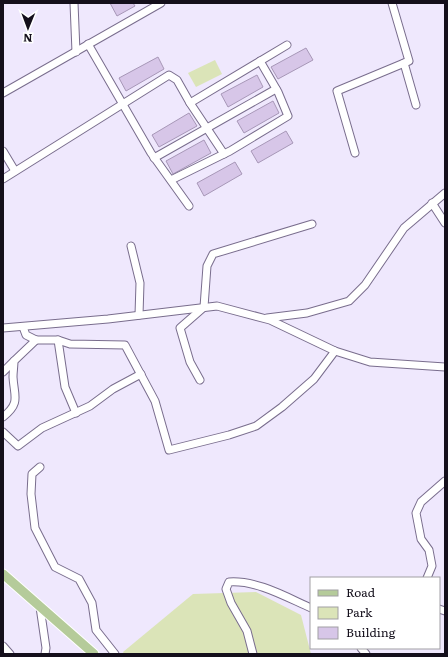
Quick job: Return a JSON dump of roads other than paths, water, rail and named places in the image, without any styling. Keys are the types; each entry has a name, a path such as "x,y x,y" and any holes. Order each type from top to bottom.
{"main road":[{"path":"3,574 94,654"}],"street":[{"path":"74,3 76,52"},
{"path":"3,93 161,3"},
{"path":"355,153 337,91 410,61 392,3"},
{"path":"88,44 154,158 189,206"},
{"path":"190,103 287,45"},
{"path":"171,180 224,154 288,116 276,89 260,61"},
{"path":"404,63 416,105"},
{"path":"3,179 169,75 177,80 190,103 224,154"},
{"path":"154,158 276,89"},
{"path":"3,151 15,171"},
{"path":"265,318 307,313 349,301 366,285 376,267 404,228 445,193"},
{"path":"432,203 445,223"},
{"path":"200,380 190,362 180,328 204,307 207,266 213,254 312,224"},
{"path":"131,246 140,284 139,315"},
{"path":"3,328 217,306 265,318 335,351 370,362 445,367"},
{"path":"23,327 26,334 36,340 58,340 70,344 125,345 155,401 169,450 229,435 256,426 282,407 314,379 335,351"},
{"path":"3,372 36,340"},
{"path":"58,340 65,387 76,413"},
{"path":"3,417 12,411 16,399 13,377 14,361"},
{"path":"3,432 18,446 42,428 90,406 113,389 140,374"},
{"path":"40,467 32,474 31,494 35,528 55,567 79,579 92,603 96,630 115,654"},
{"path":"427,577 432,566 430,550 421,539 416,513 421,502 444,485"},
{"path":"253,654 247,631 231,603 226,588 229,582 262,587 310,608"},
{"path":"40,607 46,648 45,654"},
{"path":"3,646 10,654"}]}
